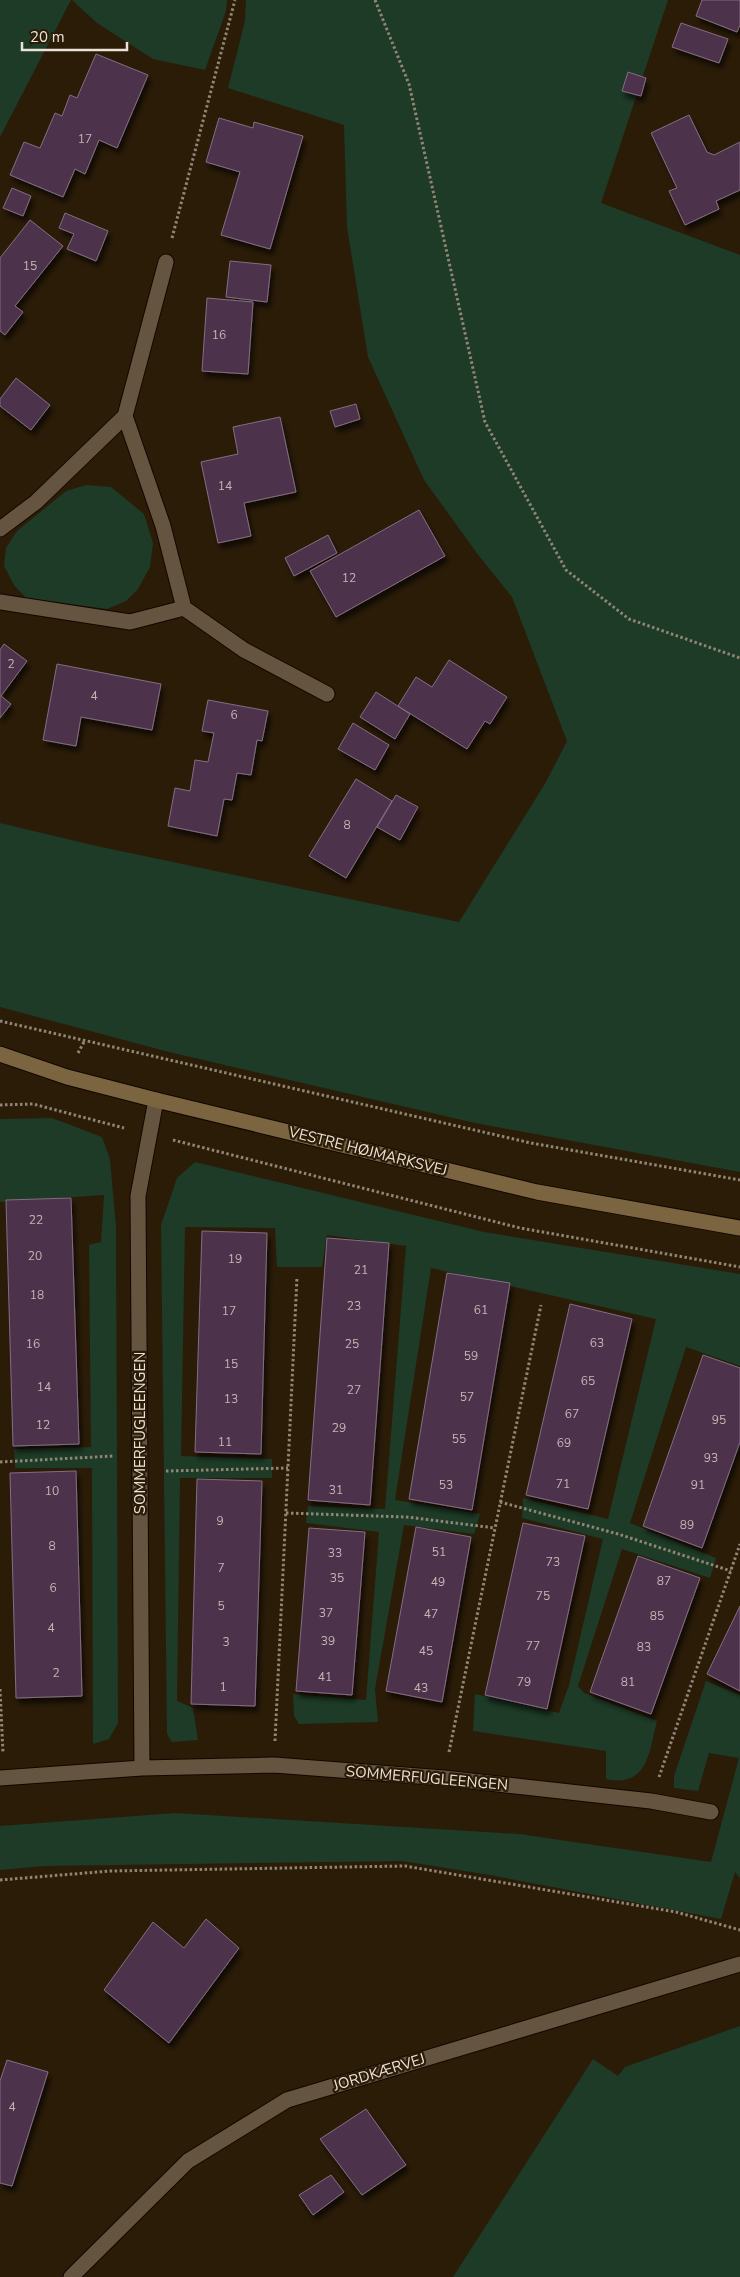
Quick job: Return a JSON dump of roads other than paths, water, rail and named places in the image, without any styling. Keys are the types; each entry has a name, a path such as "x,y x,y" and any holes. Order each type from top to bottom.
{"street":[{"path":"0,529 36,502 125,416 166,262"},
{"path":"125,416 163,526 184,608 244,650 327,694"},
{"path":"0,602 130,622 184,608"},
{"name":"VESTRE HØJMARKSVEJ","path":"0,1054 67,1077 156,1100 537,1192 740,1228"},
{"name":"SOMMERFUGLEENGEN","path":"142,1768 138,1196 156,1100"},
{"name":"SOMMERFUGLEENGEN","path":"2,1778 142,1768 274,1765 444,1778 651,1800 711,1812"},
{"name":"JORDKÆRVEJ","path":"71,2277 188,2160 287,2100 740,1964"}]}
